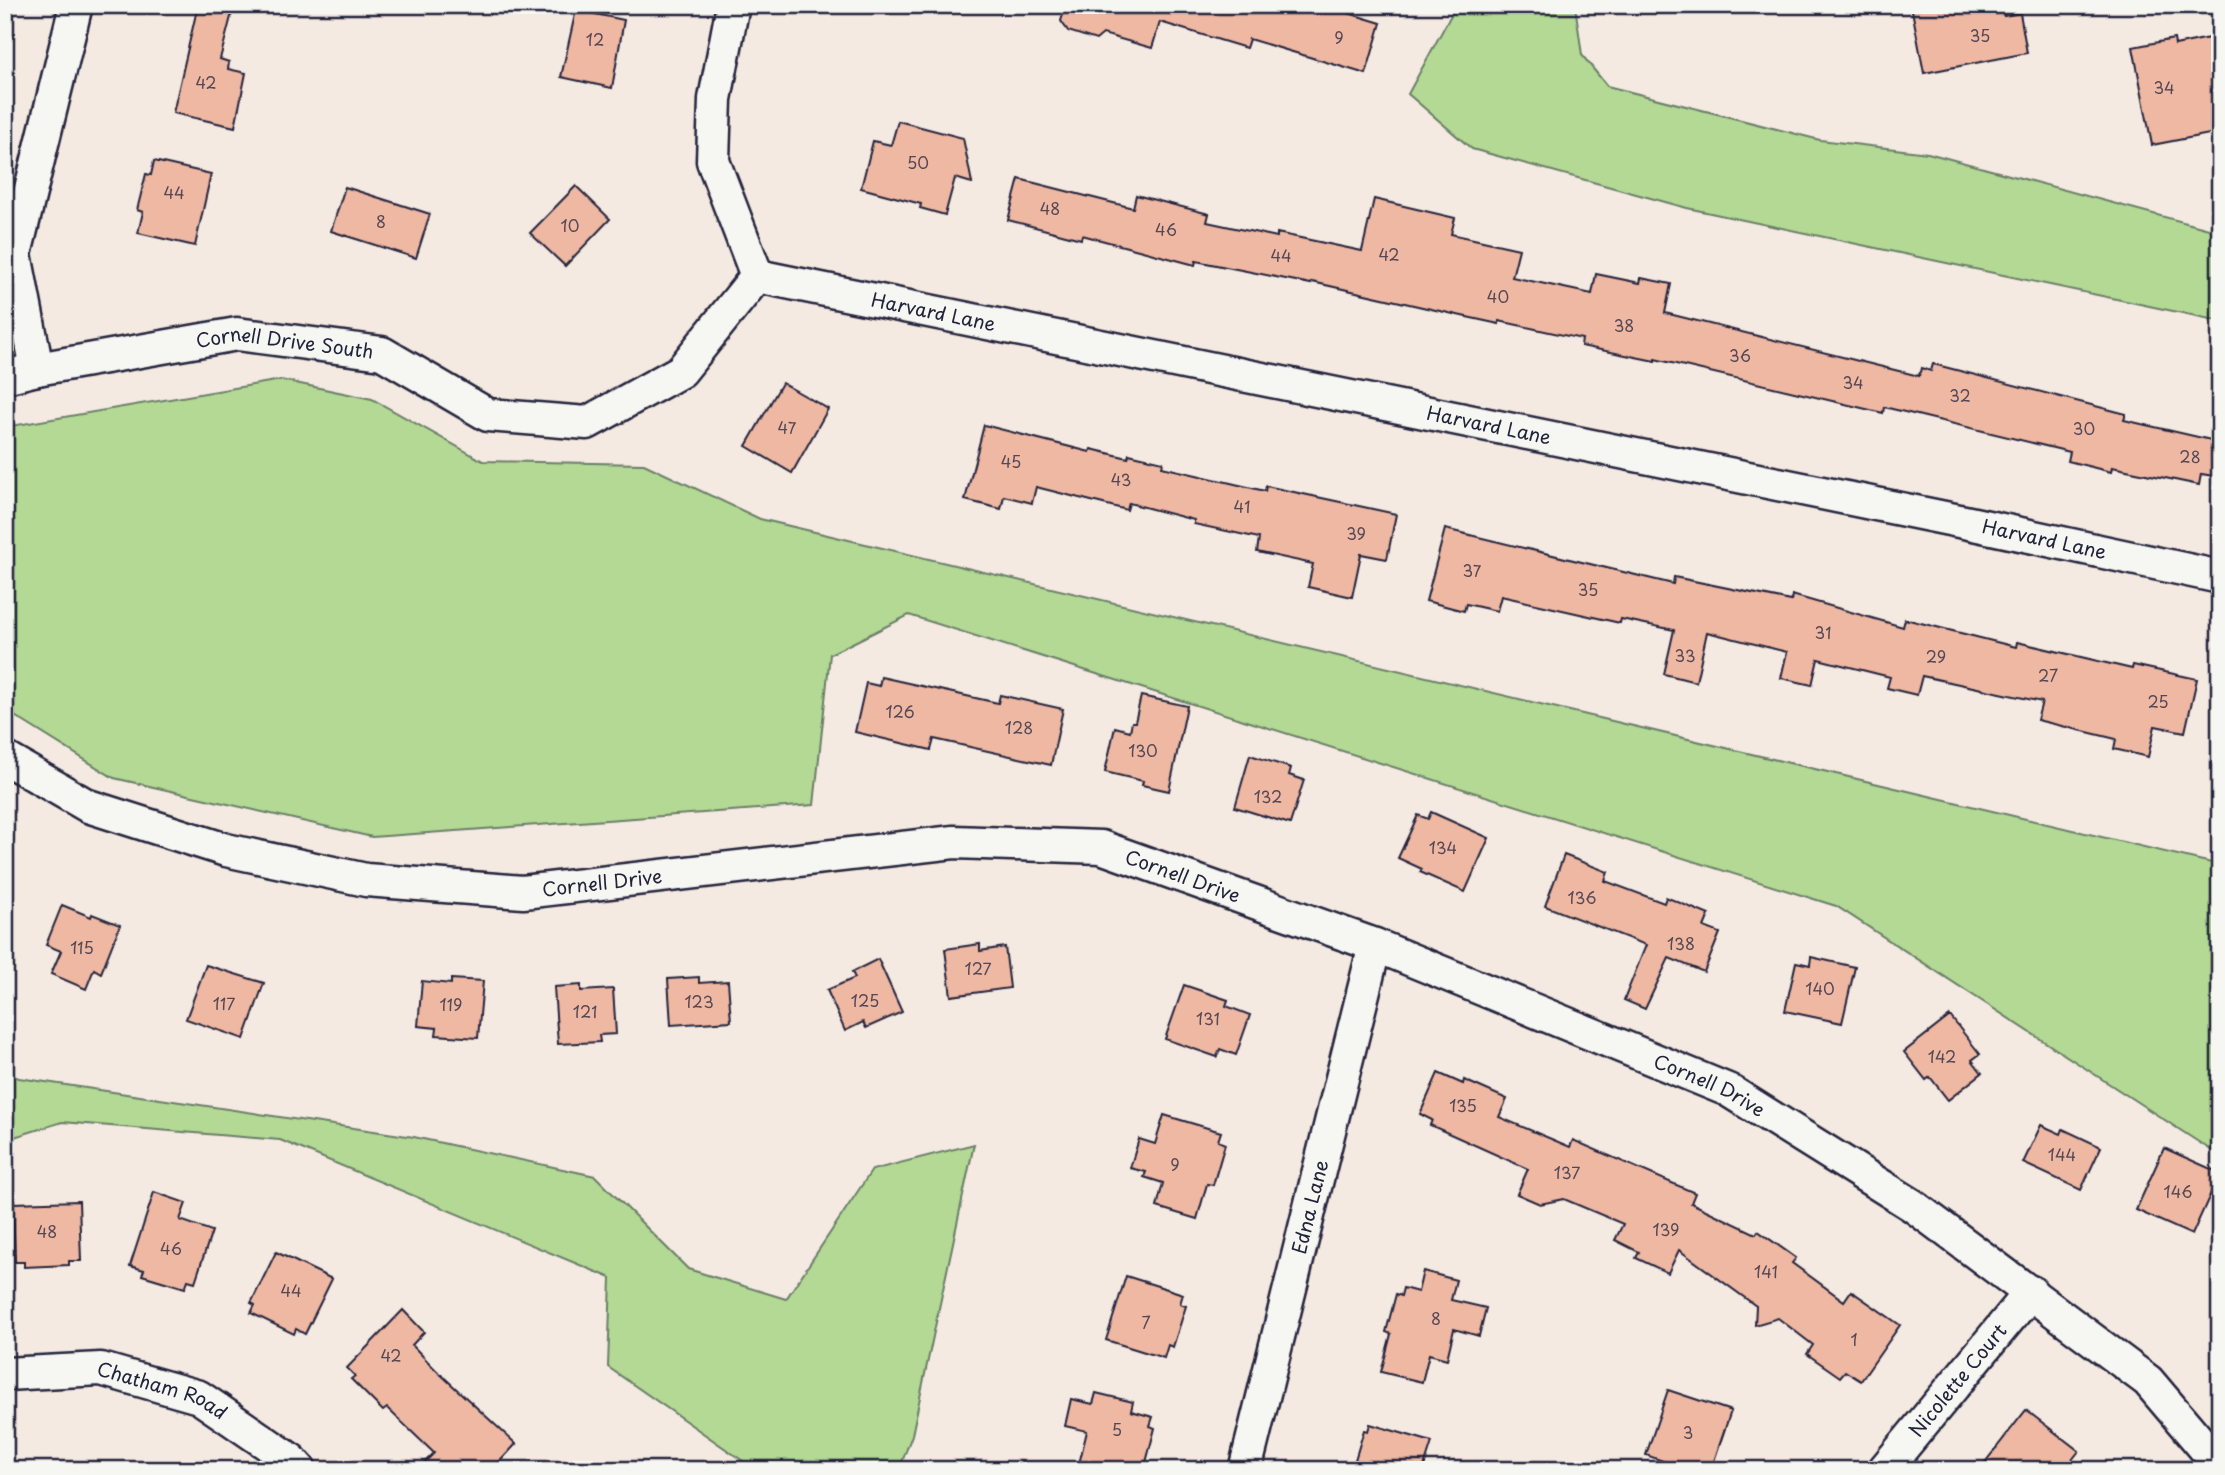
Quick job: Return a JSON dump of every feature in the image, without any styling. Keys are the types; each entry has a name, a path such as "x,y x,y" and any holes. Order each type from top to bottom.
{"street":[{"path":"37,369 15,254 76,5"},
{"path":"733,5 715,99 713,160 757,276"},
{"name":"Cornell Drive South","path":"5,377 237,334 382,353 488,415 587,423 681,371 757,276"},
{"name":"Harvard Lane","path":"757,276 1956,520 2220,577"},
{"name":"Cornell Drive","path":"5,758 88,806 226,849 366,880 523,892 954,842 1101,847 1376,945 1728,1090 1912,1205 2148,1381 2220,1466"},
{"name":"Edna Lane","path":"1245,1470 1376,945"},
{"name":"Nicolette Court","path":"1884,1470 2031,1292"},
{"name":"Chatham Road","path":"5,1374 101,1369 199,1397 291,1460 300,1470"}],"green space":[{"path":"1460,5 1575,5 1582,55 1607,86 1820,140 1928,153 2220,232 2220,321 1687,208 1472,149 1408,94 1452,13"},
{"path":"281,380 372,399 483,461 644,464 760,519 2220,865 2220,1156 1836,906 909,615 830,654 814,805 372,837 114,778 5,710 5,427"},
{"path":"5,1073 19,1078 414,1137 595,1176 688,1269 786,1299 872,1170 974,1144 912,1435 899,1470 756,1470 608,1367 611,1278 280,1140 62,1122 5,1140"}],"building":[{"path":"198,5 234,5 220,59 229,62 228,69 246,73 235,127 173,113"},
{"path":"1066,5 1322,5 1381,23 1366,74 1249,39 1246,48 1160,22 1152,48 1103,34 1096,40 1068,31 1061,21"},
{"path":"1911,5 2002,5 2004,16 2020,13 2027,53 1924,73"},
{"path":"576,10 624,20 612,88 561,77"},
{"path":"2209,38 2212,51 2220,50 2220,132 2152,145 2133,47 2174,39 2175,45"},
{"path":"898,121 963,138 972,183 955,178 945,215 920,208 921,204 861,188 873,141 891,145"},
{"path":"154,161 211,174 195,246 138,233 143,212 137,210 146,174 151,175"},
{"path":"1019,179 1133,208 1136,195 1209,214 1207,222 1362,251 1374,199 1455,218 1451,234 1519,249 1512,277 1592,294 1596,274 1640,283 1641,278 1671,284 1665,313 1919,376 1921,368 1931,371 1933,364 2126,414 2124,420 2220,442 2220,477 2201,474 2199,485 2112,467 2111,472 2068,461 2070,452 1884,407 1883,413 1655,359 1581,346 1582,339 1499,321 1499,324 1312,282 1311,284 1196,261 1195,265 1082,235 1081,239 1008,220"},
{"path":"576,186 610,219 565,266 530,233"},
{"path":"345,187 430,214 416,258 331,231"},
{"path":"782,383 828,409 792,473 746,446"},
{"path":"984,425 1090,452 1091,449 1128,458 1129,454 1163,462 1162,467 1265,491 1266,486 1396,514 1387,559 1361,554 1352,597 1308,587 1313,564 1257,552 1259,538 1194,524 1194,520 1129,503 1127,510 1036,487 1032,503 1004,496 1001,509 965,500"},
{"path":"1445,529 1673,584 1674,577 1791,601 1792,595 1903,627 1905,619 2016,647 2017,642 2132,669 2133,665 2197,679 2185,732 2155,726 2148,757 2114,749 2116,739 2037,720 2042,702 1922,676 1917,695 1887,688 1890,677 1818,659 1812,685 1781,678 1787,652 1707,632 1696,682 1664,674 1674,630 1621,619 1620,623 1501,596 1497,611 1466,604 1464,611 1426,601"},
{"path":"881,677 998,703 1000,695 1063,709 1051,765 934,739 931,750 855,732 866,683 879,686"},
{"path":"1141,696 1187,706 1169,791 1142,785 1143,781 1105,772 1115,727 1130,731"},
{"path":"1250,755 1291,768 1289,775 1304,780 1290,824 1235,807"},
{"path":"1431,812 1489,838 1465,892 1420,872 1422,869 1398,858 1418,815 1428,819"},
{"path":"1564,855 1608,872 1605,881 1664,903 1666,897 1709,915 1704,927 1720,933 1704,972 1669,958 1645,1009 1624,1000 1646,945 1545,906"},
{"path":"62,905 120,925 101,973 94,969 86,989 51,974 61,951 46,945"},
{"path":"980,944 980,951 1005,947 1010,988 951,996 945,949"},
{"path":"1811,957 1855,967 1842,1023 1785,1011 1796,962 1810,965"},
{"path":"878,959 902,1012 866,1028 863,1022 845,1031 827,990 855,978 852,972"},
{"path":"206,965 264,983 244,1039 186,1019"},
{"path":"699,977 699,983 728,981 731,1021 671,1025 668,979"},
{"path":"451,979 483,981 478,1038 436,1035 437,1028 418,1026 422,981 451,984"},
{"path":"581,985 581,991 613,989 616,1034 599,1035 600,1042 558,1044 554,987"},
{"path":"1184,985 1228,1000 1226,1006 1250,1015 1236,1055 1220,1049 1217,1057 1165,1039"},
{"path":"1950,1016 1980,1054 1972,1060 1982,1073 1948,1100 1930,1077 1926,1080 1904,1052"},
{"path":"1438,1073 1463,1084 1464,1080 1507,1099 1499,1117 1570,1147 1573,1140 1695,1193 1691,1203 1756,1234 1758,1231 1796,1258 1792,1263 1844,1301 1851,1291 1900,1325 1861,1381 1845,1371 1840,1377 1807,1354 1813,1345 1778,1318 1755,1325 1756,1306 1679,1250 1668,1273 1636,1258 1639,1252 1615,1240 1623,1224 1564,1199 1540,1204 1517,1194 1528,1169 1430,1125 1432,1120 1420,1114"},
{"path":"1164,1115 1221,1132 1218,1141 1225,1144 1213,1185 1207,1184 1197,1219 1157,1207 1163,1183 1144,1177 1146,1172 1130,1168 1139,1139 1155,1144"},
{"path":"2041,1125 2061,1134 2063,1129 2101,1147 2081,1190 2023,1163"},
{"path":"2164,1148 2220,1173 2192,1235 2136,1210"},
{"path":"154,1192 186,1203 180,1220 212,1231 195,1282 188,1280 185,1288 142,1275 144,1270 130,1266"},
{"path":"79,1201 81,1261 69,1261 69,1265 24,1267 24,1262 15,1262 13,1203"},
{"path":"276,1252 332,1279 305,1334 296,1329 294,1334 251,1313 255,1305 251,1303"},
{"path":"1423,1271 1456,1280 1451,1300 1486,1308 1479,1336 1454,1329 1447,1359 1429,1354 1422,1382 1381,1372 1391,1334 1386,1332 1396,1294 1401,1296 1403,1288 1418,1292"},
{"path":"1126,1276 1183,1294 1180,1304 1186,1306 1173,1347 1168,1345 1164,1358 1106,1340"},
{"path":"403,1310 424,1332 412,1345 516,1444 492,1470 417,1470 434,1453 387,1408 383,1411 351,1379 355,1376 347,1368"},
{"path":"1668,1390 1731,1411 1711,1470 1688,1470 1646,1455"},
{"path":"1096,1393 1133,1402 1131,1411 1153,1417 1150,1426 1155,1428 1144,1470 1101,1470 1079,1464 1087,1431 1065,1426 1071,1399 1093,1404"},
{"path":"2026,1410 2079,1451 2064,1470 1979,1470"},
{"path":"1370,1424 1432,1442 1423,1470 1352,1470 1364,1430 1368,1431"}]}
